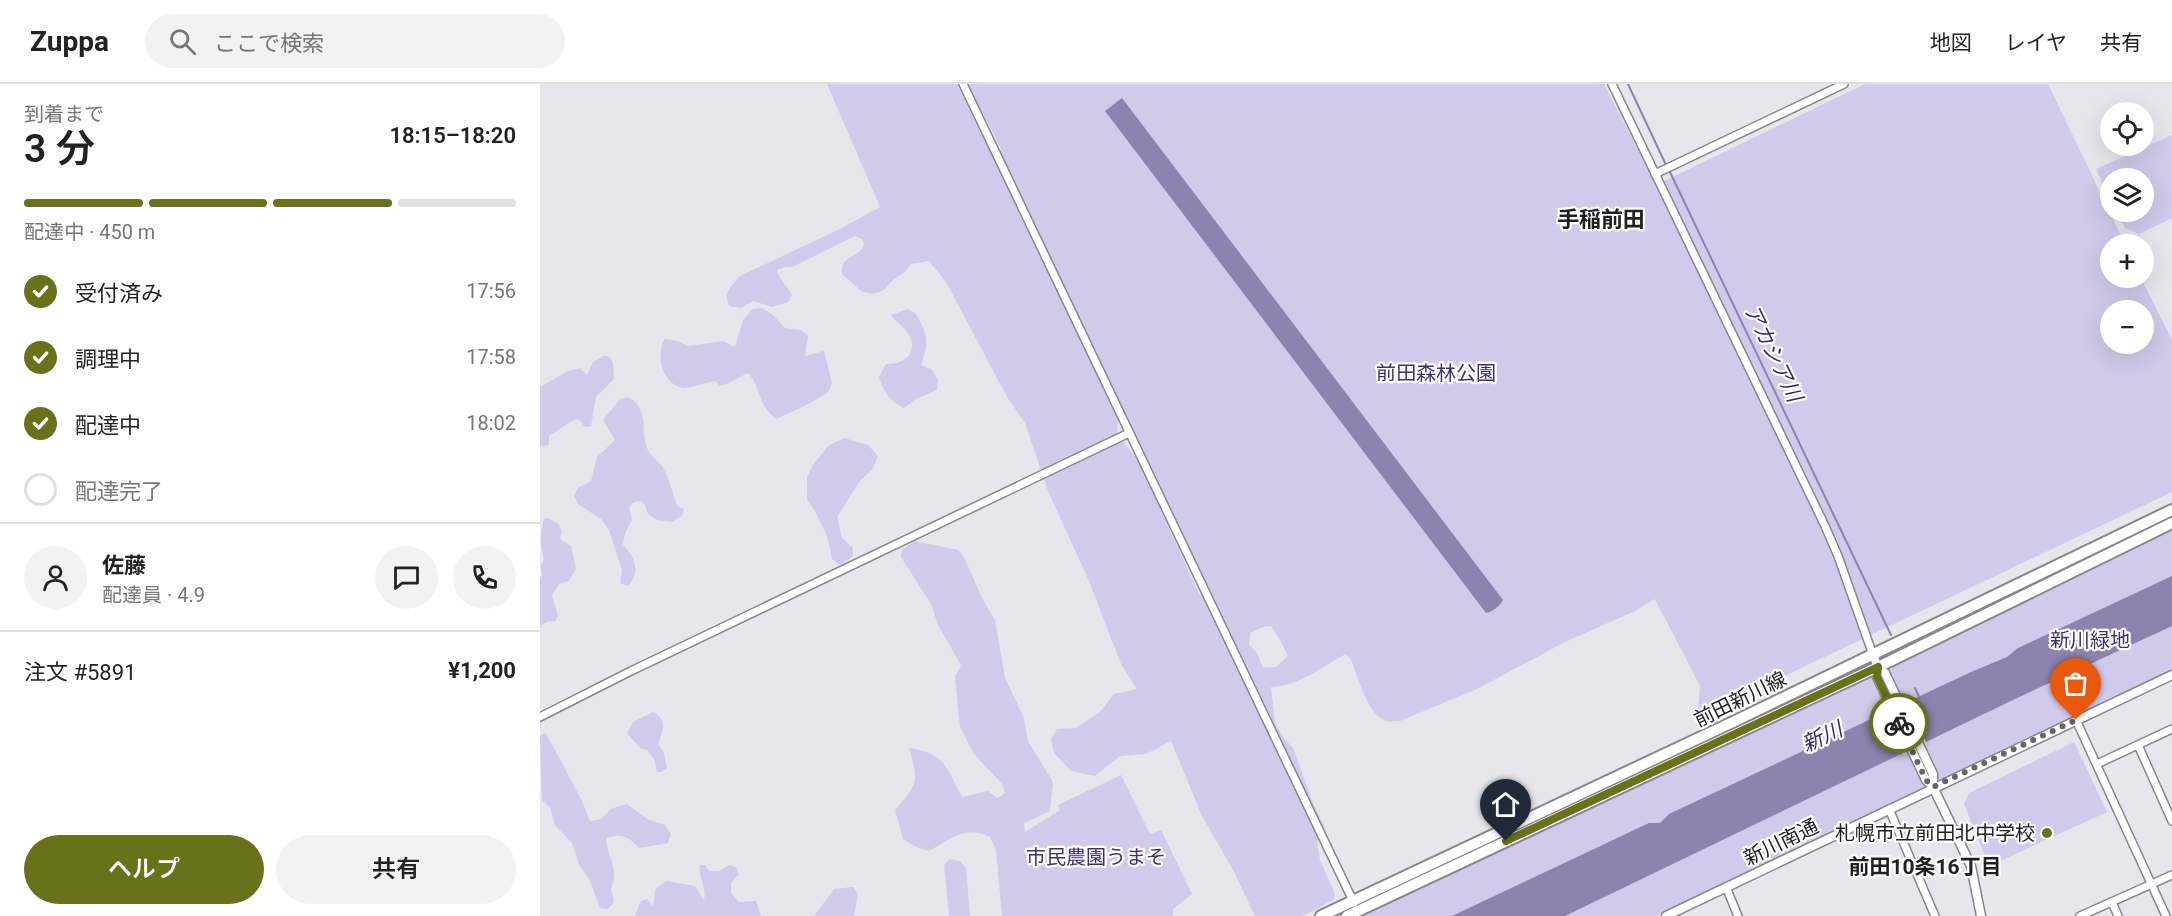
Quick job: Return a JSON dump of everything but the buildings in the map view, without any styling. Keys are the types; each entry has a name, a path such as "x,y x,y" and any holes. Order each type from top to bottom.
{"main road":[{"name":"前田新川線","path":"1352,909 2172,510"},
{"name":"前田新川線","path":"1321,916 1352,909 1880,672 2172,523"}],"street":[{"path":"963,84 1352,909"},
{"path":"1612,84 1657,173 1825,526 1880,672 1971,866 1981,916"},
{"path":"1657,173 1842,84"},
{"path":"540,717 631,671 1129,433"},
{"name":"新川南通","path":"1670,915 1933,787 2172,675"},
{"path":"2076,720 2166,916"},
{"path":"2097,764 2172,729"},
{"path":"2138,745 2172,821"},
{"path":"1889,809 1935,916"},
{"path":"2080,916 2172,874"},
{"path":"1726,887 1738,916"},
{"path":"2112,902 2118,916"}],"green space":[{"name":"前田森林公園","path":"827,84 957,84 986,144 1002,152 967,84 1604,84 1656,185 1865,84 2048,84 2100,192 2100,222 2114,222 2120,234 2100,234 2100,288 2146,288 2152,300 2100,300 2100,354 2154,354 2154,304 2172,340 2172,492 1702,715 1698,710 1700,686 1655,599 1635,611 1565,642 1479,688 1400,721 1386,721 1374,712 1364,695 1351,660 1346,654 1300,680 1271,687 1275,723 1293,748 1315,808 1325,828 1317,841 1320,860 1335,894 1333,900 1303,916 1255,916 1233,870 1202,816 1171,741 1146,754 1120,756 1095,776 1071,771 1054,753 1051,739 1057,729 1075,728 1100,712 1114,694 1137,689 1121,664 1089,581 1048,491 1025,423 1007,397 946,282 929,261 911,264 884,290 873,294 861,291 842,274 846,260 861,250 864,245 862,239 855,236 792,267 777,270 792,295 788,302 772,307 753,301 741,308 729,306 726,295 740,276 840,229 880,207","holes":["1115,409 1141,456 1139,462 1117,434 1118,420","1160,509 1171,514 1214,598 1214,605 1199,594","1271,626 1288,656 1276,667 1263,668 1257,653 1249,645 1250,633"]},
{"path":"2172,135 2172,218 2139,234 2125,228 2122,222 2154,222 2154,168 2100,168 2100,178 2096,169 2125,156 2154,156 2154,143"},
{"path":"762,308 772,314 785,328 801,330 808,336 805,356 824,351 832,383 829,391 776,419 765,407 748,373 720,386 715,381 686,388 676,385 665,375 661,353 665,339 688,346 723,341 735,347 743,320 752,309"},
{"path":"908,309 915,313 925,334 926,348 921,365 932,370 938,380 937,390 914,400 904,408 888,396 879,377 886,364 903,361 910,354 912,343 910,337 891,315"},
{"path":"603,356 609,356 613,363 614,379 596,397 591,426 585,427 578,419 570,422 549,436 549,445 540,446 540,387 568,371 580,368 587,375 593,362"},
{"path":"628,397 640,409 644,437 649,452 665,471 677,506 684,509 682,516 671,522 657,520 648,514 641,501 634,502 629,507 632,520 625,533 623,545 631,555 635,570 628,586 620,583 622,570 609,530 601,519 578,504 574,495 579,487 591,481 597,457 615,440 603,420 620,399"},
{"path":"844,438 868,445 878,456 872,470 859,482 837,517 842,538 853,548 853,556 840,565 832,559 827,536 807,500 807,477 828,446"},
{"path":"548,518 559,524 562,532 560,539 571,546 576,569 569,581 559,584 552,595 558,616 555,621 546,622 540,627 540,578 544,560 541,534 544,519"},
{"name":"新川緑地","path":"2172,531 2172,671 2147,683 1656,916 1361,916 1925,650"},
{"name":"市民農園うまそ","path":"915,541 958,550 964,557 982,598 995,620 1005,678 1024,718 1028,741 1053,782 1050,811 1024,823 1025,832 1060,810 1058,805 1121,775 1150,834 1161,830 1192,894 1173,909 1173,916 1002,916 996,850 990,837 973,832 966,833 929,851 916,847 903,839 895,810 914,782 914,768 909,748 921,750 938,758 948,770 962,797 988,791 998,798 1005,793 1002,784 974,754 960,727 955,677 961,665 938,625 931,604 901,557 902,550"},
{"path":"653,712 661,719 663,726 658,744 664,753 667,768 661,772 657,772 654,759 647,750 641,749 627,733 633,722"},
{"path":"546,733 590,821 601,819 611,809 627,804 647,819 665,825 671,834 668,843 639,848 624,837 606,838 614,869 611,889 614,902 608,909 600,908 590,881 579,864 572,843 555,825 550,808 542,800 540,736"},
{"path":"2074,742 2107,812 1989,866 1964,804 1969,793"},
{"path":"950,859 960,861 966,868 970,916 949,916 944,865"},
{"path":"700,865 705,865 709,871 719,871 730,865 737,868 739,874 731,883 731,893 739,902 756,901 761,916 635,916 641,901 647,899 653,906 655,890 666,881 695,886 704,901"},
{"path":"853,887 858,894 854,916 814,916 834,889"}],"shaded area":[{"path":"1122,98 1503,600 1496,608 1486,613 1105,111"},
{"path":"2172,576 2172,626 2015,699 1565,916 1452,916 1649,823 1660,823 1669,814 2007,657 2018,648"}],"pier":[{"path":"1906,699 1927,744 1904,755 1883,710"}],"waterway":[{"name":"アカシア川","path":"1628,84 1666,165"},
{"name":"アカシア川","path":"1669,170 1891,635"},
{"name":"アカシア川","path":"1915,688 1920,699"}],"way so far":[{"path":"1899,723 1926,780 1933,787 2076,720"}],"place":[{"name":"札幌市立前田北中学校","path":"2047,833"}],"district":[{"name":"手稲前田","path":"1601,219"},
{"name":"前田10条16丁目","path":"1925,867"}],"route":[{"path":"1506,841 1878,667 1877,677 1899,723"}],"water label":[{"name":"新川","path":"1822,737"}]}
